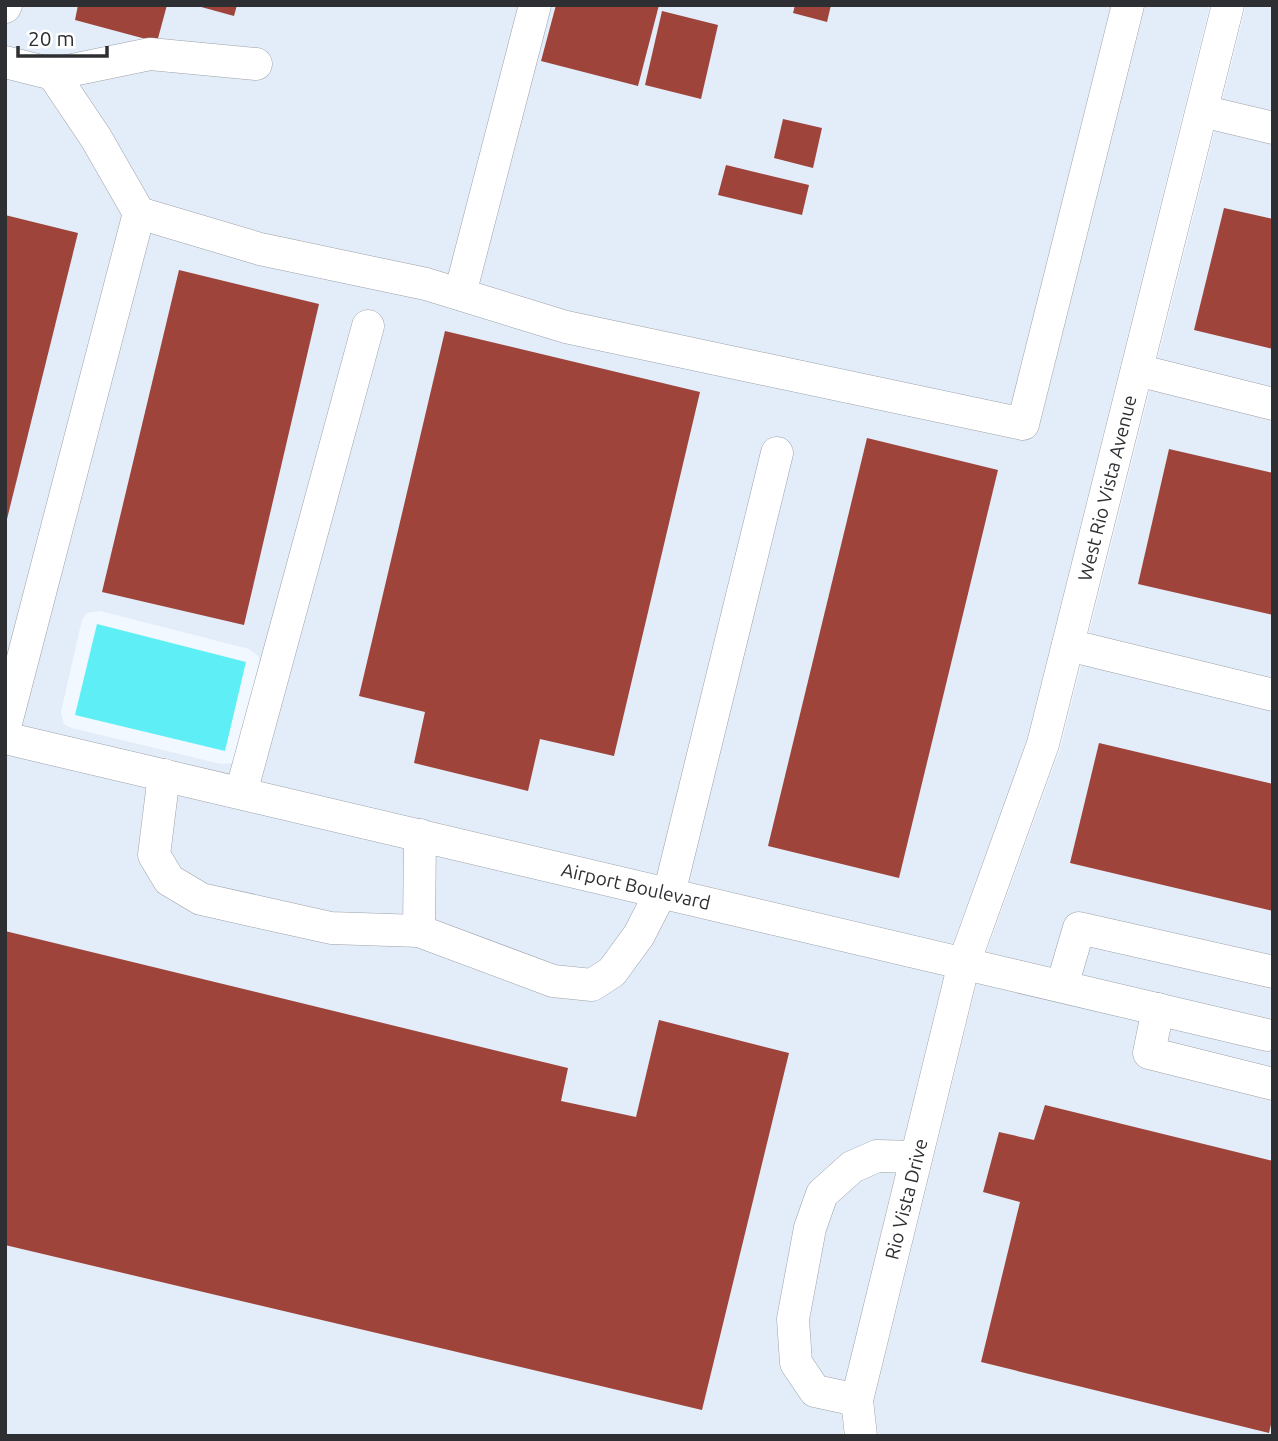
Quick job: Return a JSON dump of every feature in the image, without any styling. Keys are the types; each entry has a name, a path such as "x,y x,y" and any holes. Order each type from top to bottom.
{"street":[{"path":"460,295 535,5"},
{"path":"54,74 96,138 139,213 260,249 426,284 566,327 1023,424 1128,5"},
{"name":"West Rio Vista Avenue","path":"964,963 1043,744 1228,5"},
{"path":"5,62 54,74 150,54 256,64"},
{"path":"1202,111 1273,128"},
{"path":"5,727 12,675 139,213"},
{"path":"241,793 368,326"},
{"path":"1137,370 1273,404"},
{"path":"164,775 153,855 169,880 201,899 331,928 419,931 553,981 592,985 612,972 665,893 777,453"},
{"path":"1068,645 1273,695"},
{"name":"Airport Boulevard","path":"5,738 1266,1035"},
{"path":"419,931 420,835"},
{"path":"1062,986 1079,928 1273,972"},
{"name":"Rio Vista Drive","path":"861,1436 857,1400 964,963"},
{"path":"1158,1009 1149,1053 1273,1084"},
{"path":"857,1400 815,1391 796,1363 793,1319 810,1228 822,1194 852,1167 877,1156 916,1157"}],"shaded area":[{"path":"5,5 1210,5 1027,740 953,944 5,722","holes":["100,611 249,649 259,657 260,665 237,758 231,763 221,764 64,724 61,712 82,620 87,613"]},
{"path":"1246,5 1273,5 1273,1020 986,953 1060,749"},
{"path":"5,753 944,974 840,1401 844,1436 5,1436"},
{"path":"977,982 1273,1052 1273,1436 878,1436 874,1401"}],"water":[{"path":"97,624 246,662 225,751 75,715"}],"building":[{"path":"78,5 167,5 157,42 75,20"},
{"path":"194,5 237,5 234,16"},
{"path":"556,5 659,5 638,86 541,61"},
{"path":"795,5 831,5 827,22 793,13"},
{"path":"662,11 718,25 701,99 645,85"},
{"path":"783,119 822,128 813,168 774,158"},
{"path":"726,165 809,185 802,215 718,195"},
{"path":"1224,208 1273,219 1273,349 1194,330"},
{"path":"5,215 78,233 6,523 5,523"},
{"path":"179,270 319,304 244,625 102,592"},
{"path":"445,331 700,392 614,756 540,739 528,791 414,763 425,712 359,696"},
{"path":"867,438 998,470 899,878 768,846"},
{"path":"1169,449 1273,473 1273,615 1138,584"},
{"path":"1099,743 1273,784 1273,911 1070,863"},
{"path":"5,931 568,1068 561,1101 636,1117 659,1020 789,1053 702,1410 5,1245"},
{"path":"1045,1105 1273,1161 1273,1416 1269,1433 981,1362 1020,1202 983,1192 999,1132 1034,1140"}]}
